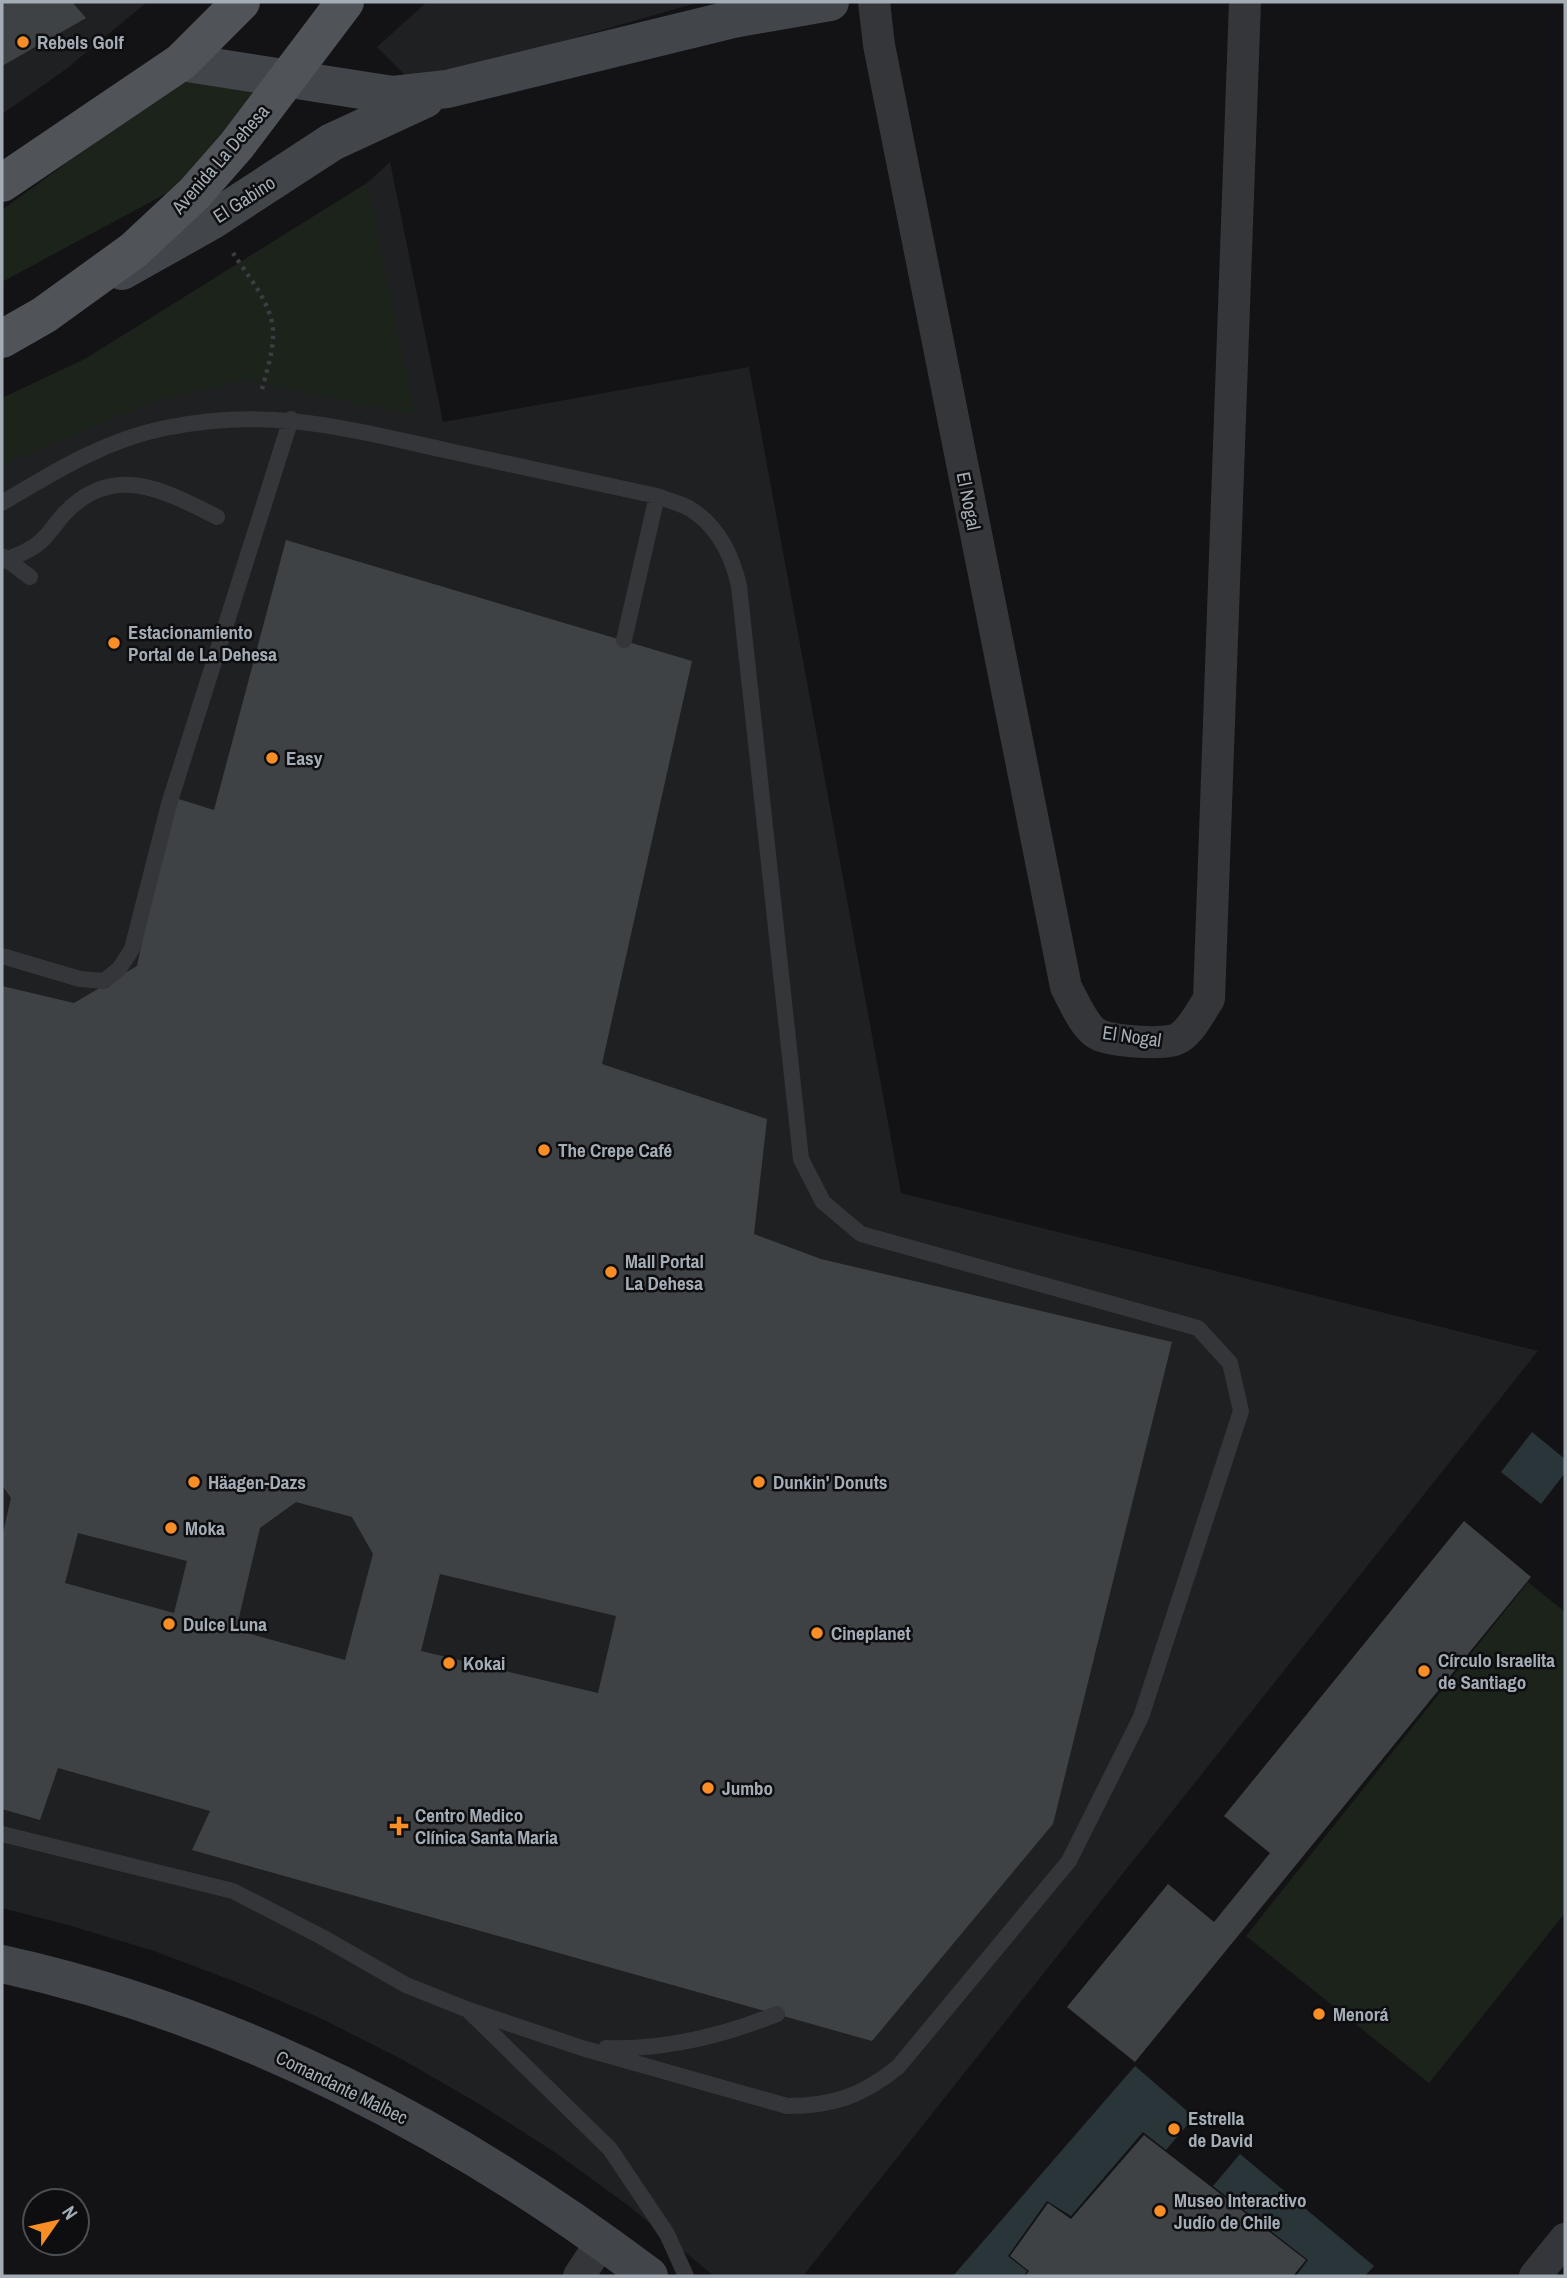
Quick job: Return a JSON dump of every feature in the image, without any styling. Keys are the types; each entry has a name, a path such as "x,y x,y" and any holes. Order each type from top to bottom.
{"main road":[{"path":"2,183 181,62 241,2"},
{"name":"Avenida La Dehesa","path":"2,339 44,315 134,250 194,194 237,145 345,2"},
{"name":"El Gabino","path":"181,62 393,95 447,89 733,19 830,2"},
{"name":"El Gabino","path":"44,315 211,221 332,142 447,89"},
{"name":"Comandante Malbec","path":"2,1964 106,1992 194,2022 280,2056 365,2096 446,2139 526,2188 649,2276"}],"street":[{"name":"El Nogal","path":"874,2 882,59 1066,987 1080,1015 1098,1035 1159,1044 1178,1039 1189,1029 1209,999 1245,2"},
{"path":"1535,2276 1565,2239"},
{"path":"579,2276 602,2241"}],"lane":[{"path":"2,503 77,458 119,441 163,428 197,422 254,418 291,419 333,425 657,496 688,508 708,523 722,542 734,563 740,586 801,1159 823,1202 861,1234 1198,1328 1230,1363 1241,1411 1141,1717 1069,1861 898,2067 860,2093 836,2102 787,2106 582,2048 466,2009 406,1985 233,1891 2,1834"},
{"path":"2,956 79,979 104,981 119,970 132,949 177,777 291,419"},
{"path":"3,559 40,542 87,493 112,485 150,487 180,498 217,517"},
{"path":"624,640 657,496"},
{"path":"3,559 30,577"},
{"path":"466,2009 610,2149 667,2234 686,2276"},
{"path":"582,2048 656,2047 693,2041 729,2032 777,2014"}],"path":[{"path":"232,252 268,311 273,328 272,348 254,418"}],"shaded area":[{"path":"2,2 147,2 65,70 2,114"},
{"path":"427,2 700,2 414,84 377,47"},
{"path":"183,78 254,79 247,120 167,193 2,282 2,210"},
{"name":"Mall Portal La Dehesa","path":"390,162 443,422 749,367 901,1193 1538,1351 803,2276 714,2276 629,2206 556,2153 403,2060 322,2019 239,1983 154,1951 2,1908 2,398 85,359 367,183"},
{"path":"367,183 415,415 246,380 155,401 2,465 2,398 85,359"},
{"path":"1532,1432 1565,1459 1565,1473 1541,1504 1501,1472"},
{"path":"1528,1582 1565,1612 1565,1913 1429,2083 1246,1936"},
{"path":"1135,2066 1194,2117 1166,2150 1143,2132 1071,2216 1047,2201 1008,2256 1027,2271 1024,2276 953,2276"},
{"path":"1240,2154 1374,2266 1365,2276 1296,2276 1308,2260 1213,2186"}],"building":[{"name":"Rebels Golf","path":"2,2 72,2 86,18 2,66"},
{"path":"286,540 692,661 602,1064 767,1119 754,1234 821,1259 1172,1342 1053,1824 872,2041 192,1850 210,1811 58,1768 40,1820 2,1809 2,1537 11,1498 2,1485 2,986 74,1003 137,966 172,797 214,810","holes":["296,1502 352,1517 373,1554 345,1660 236,1630 260,1528","78,1533 187,1561 174,1613 65,1583","440,1574 616,1616 598,1693 421,1651"]},
{"path":"1464,1521 1531,1577 1135,2062 1067,2007 1168,1884 1214,1922 1270,1853 1224,1816"},
{"name":"Museo Interactivo Judío de Chile","path":"1144,2135 1306,2260 1293,2276 1025,2276 1029,2271 1010,2256 1048,2203 1071,2219"}],"place":[{"name":"Rebels Golf","path":"23,42"},
{"name":"Estacionamiento Portal de La Dehesa","path":"114,643"},
{"name":"Easy","path":"272,758"},
{"name":"The Crepe Café","path":"544,1150"},
{"name":"Mall Portal La Dehesa","path":"611,1272"},
{"name":"Häagen-Dazs","path":"194,1482"},
{"name":"Dunkin' Donuts","path":"759,1482"},
{"name":"Moka","path":"171,1528"},
{"name":"Dulce Luna","path":"169,1624"},
{"name":"Cineplanet","path":"817,1633"},
{"name":"Kokai","path":"449,1663"},
{"name":"Círculo Israelita de Santiago","path":"1424,1671"},
{"name":"Jumbo","path":"708,1788"},
{"name":"Centro Medico Clínica Santa Maria","path":"399,1826"},
{"name":"Menorá","path":"1319,2014"},
{"name":"Estrella de David","path":"1174,2129"},
{"name":"Museo Interactivo Judío de Chile","path":"1160,2211"}]}
